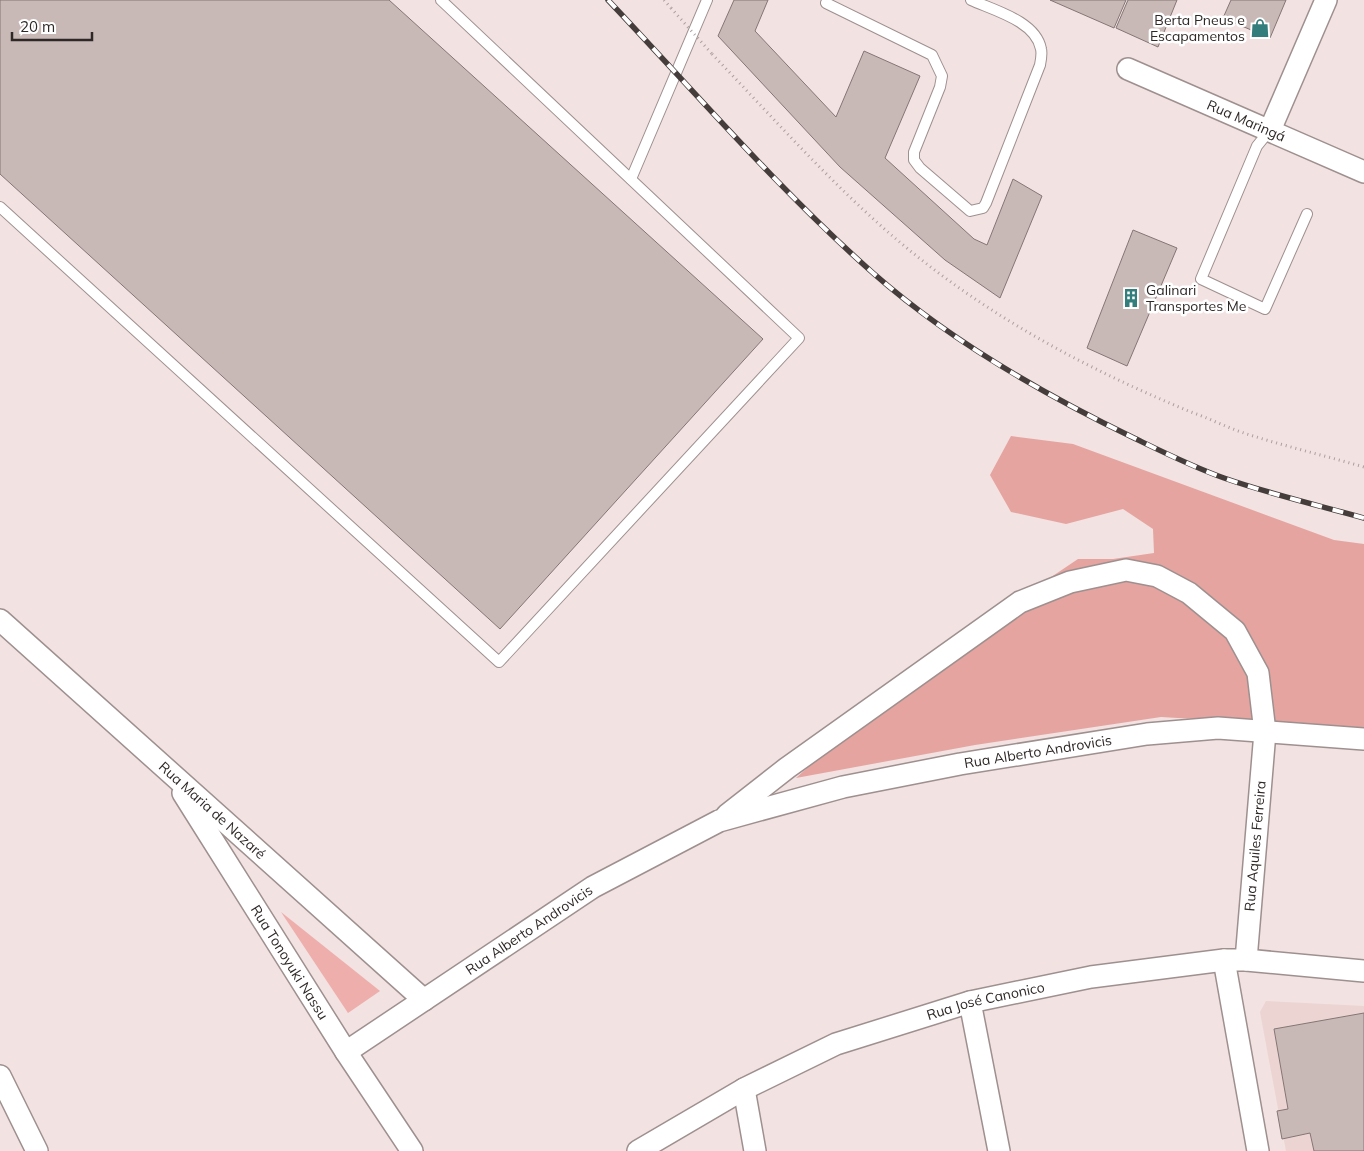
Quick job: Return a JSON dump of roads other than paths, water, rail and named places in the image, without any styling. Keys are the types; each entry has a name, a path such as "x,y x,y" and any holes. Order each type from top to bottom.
{"street":[{"path":"1270,130 1326,0"},
{"name":"Rua Maringá","path":"1128,69 1364,172"},
{"name":"Rua Aquiles Ferreira","path":"1020,602 1070,582 1126,570 1157,576 1189,593 1235,631 1258,673 1265,732 1246,960"},
{"name":"Rua Alberto Androvicis","path":"346,1052 593,887 719,821 787,768 1020,602"},
{"name":"Rua Maria de Nazaré","path":"0,620 424,1000"},
{"name":"Rua Alberto Androvicis","path":"719,821 844,788 970,762 1148,734 1218,728 1364,739"},
{"name":"Rua Tonoyuki Nassu","path":"169,772 346,1052 412,1151"},
{"path":"1224,960 1258,1151"},
{"name":"Rua José Canonico","path":"638,1151 744,1089 836,1044 970,1002 1091,977 1224,960 1246,960 1364,971"},
{"path":"970,1002 999,1151"},
{"path":"0,1076 37,1151"},
{"path":"744,1089 755,1151"}],"lane":[{"path":"0,207 499,662 799,338 441,0"},
{"path":"631,179 707,0"},
{"path":"826,3 932,55 939,66 942,76 940,87 914,152 914,160 920,168 970,211 983,208 986,203 1040,64 1041,49 1035,35 1025,26 971,0"},
{"path":"1270,130 1256,146 1201,279 1266,309 1307,214"}],"railway":[{"path":"608,0 770,174 838,241 902,298 965,343 1031,384 1066,403 1190,464 1224,478 1259,489 1364,518"}],"place":[{"name":"Berta Pneus e Escapamentos","path":"1260,28"},
{"name":"Galinari Transportes Me","path":"1131,298"}]}
